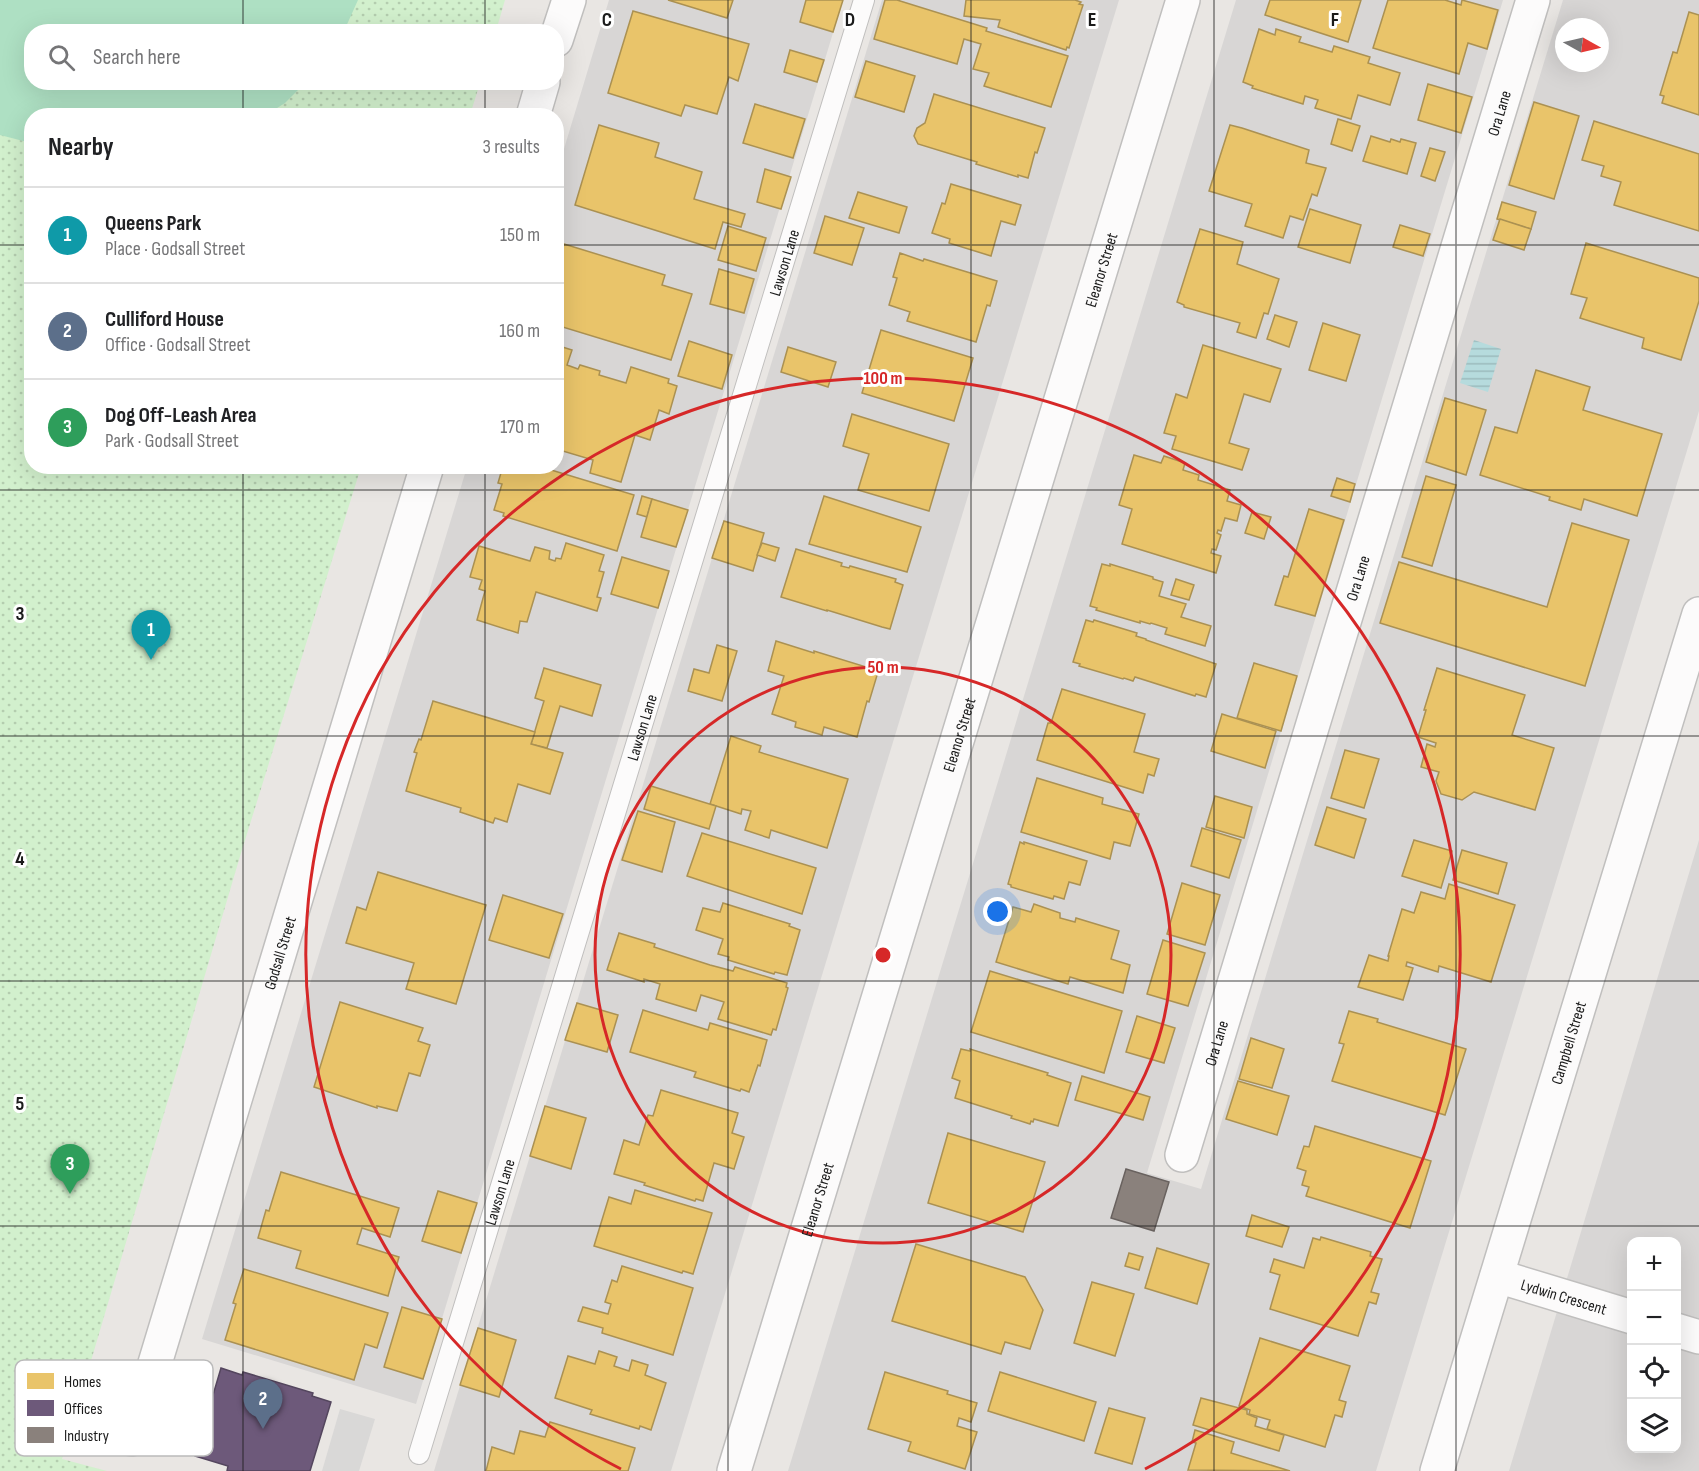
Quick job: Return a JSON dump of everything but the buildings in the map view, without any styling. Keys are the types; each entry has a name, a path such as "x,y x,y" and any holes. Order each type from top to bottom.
{"street":[{"path":"561,24 568,0"},
{"name":"Eleanor Street","path":"734,1471 1184,0"},
{"name":"Ora Lane","path":"1182,1155 1533,0"},
{"path":"535,108 541,90"},
{"name":"Godsall Street","path":"156,1360 425,474"},
{"name":"Campbell Street","path":"1437,1471 1699,614"},
{"name":"Lydwin Crescent","path":"1497,1276 1627,1315"},
{"path":"1681,1331 1699,1337"}],"lane":[{"name":"Lawson Lane","path":"420,1455 864,0"}],"shaded area":[{"path":"609,0 843,0 416,1404 202,1339 465,474 564,474 564,149"},
{"path":"882,0 1119,0 671,1471 434,1471"},
{"path":"1236,0 1503,0 1147,1173 1201,1189 1555,26 1555,72 1609,72 1609,18 1558,18 1563,0 1699,0 1699,411 1376,1471 788,1471"},
{"path":"1699,840 1699,1471 1509,1471"},
{"path":"340,1409 375,1419 359,1471 322,1471"}],"green space":[{"path":"0,0 505,0 498,24 24,24 24,90 478,90 472,108 24,108 24,474 359,474 241,853 91,1360 15,1360 15,1456 63,1456 62,1459 107,1471 0,1471"},
{"path":"0,0 358,0 347,24 24,24 24,90 298,90 277,108 24,108 24,141 0,135"}],"water":[{"path":"1474,340 1501,349 1488,392 1460,383"}],"place":[{"name":"Queens Park","path":"151,660"},
{"name":"Dog Off-Leash Area","path":"70,1194"},
{"name":"Culliford House","path":"263,1429"}]}
